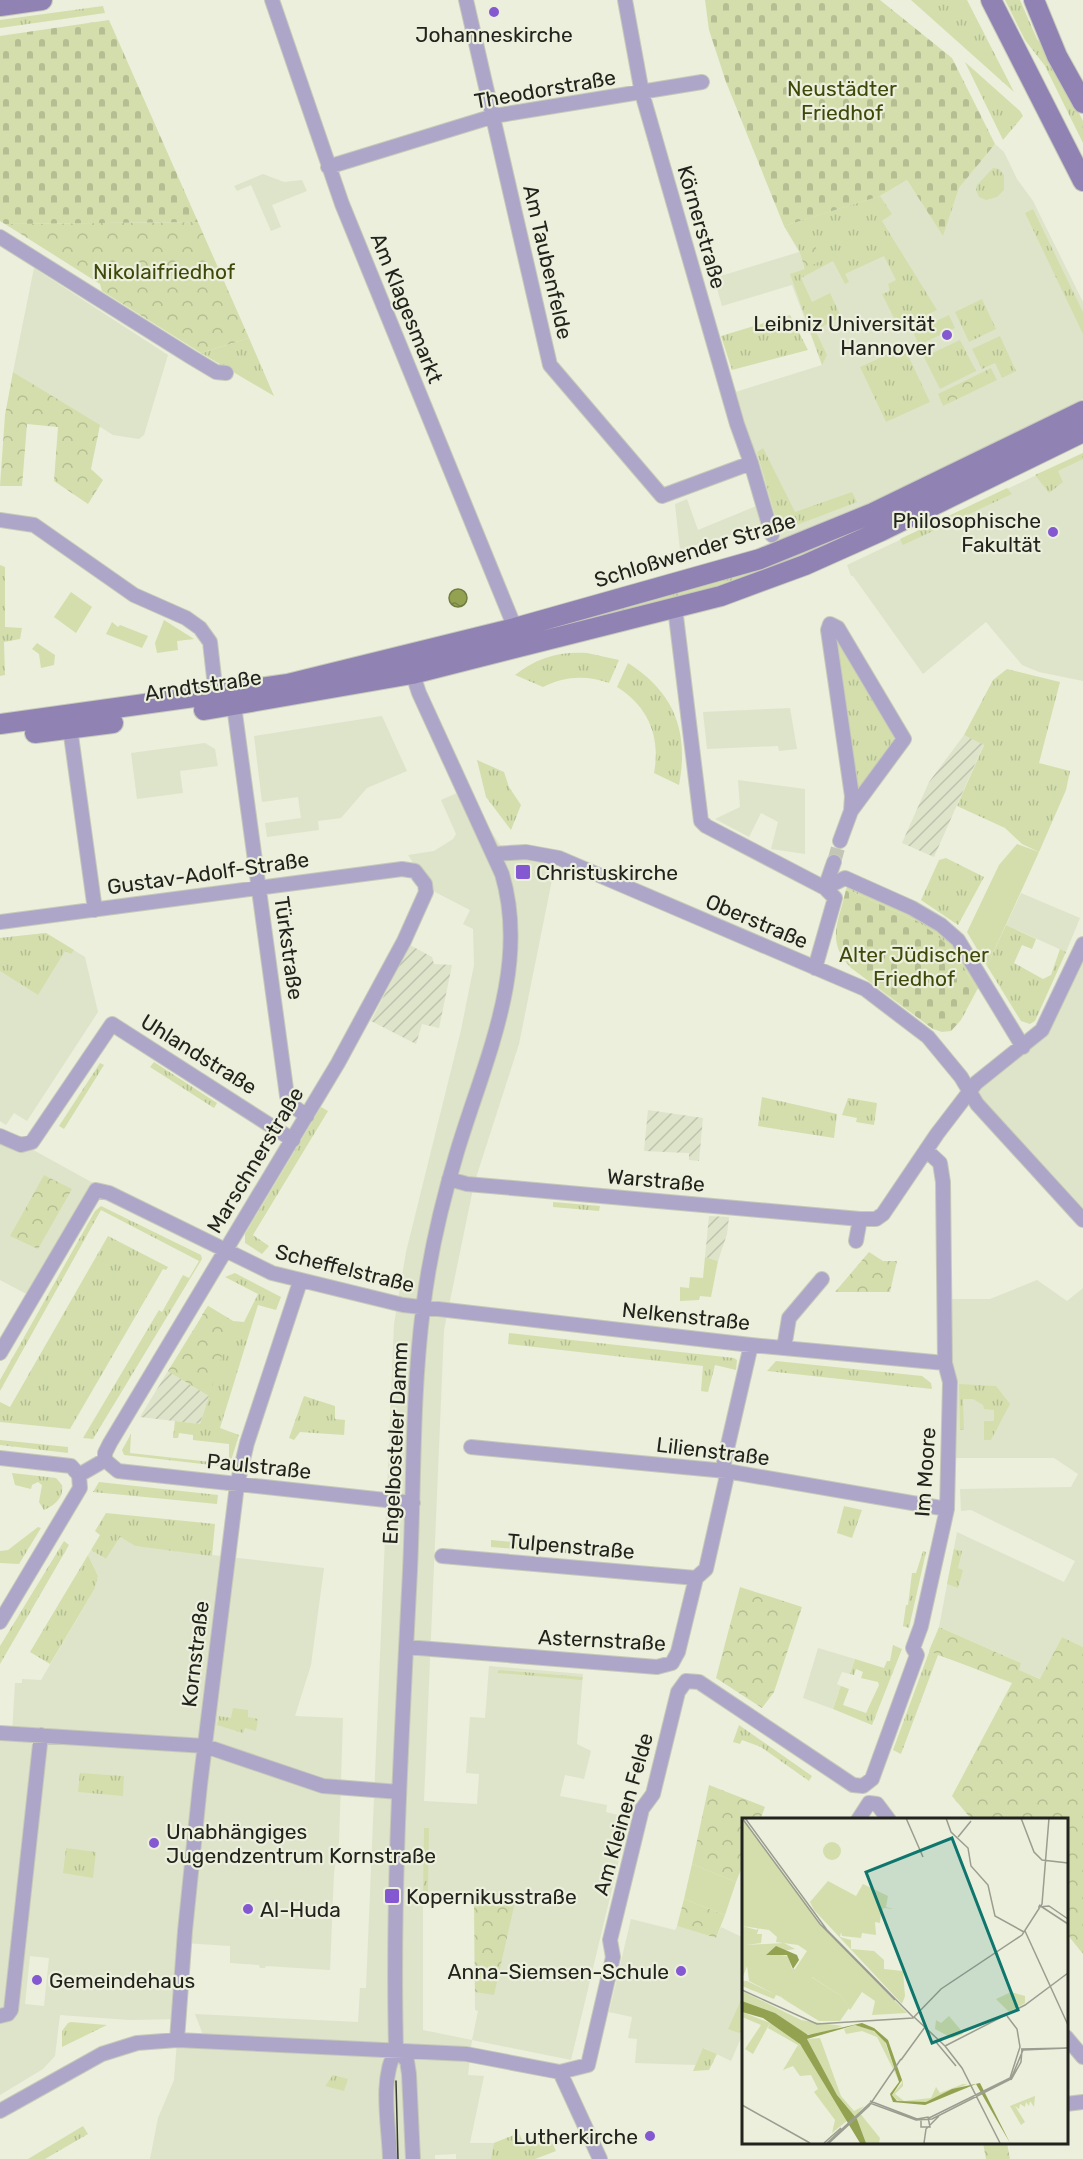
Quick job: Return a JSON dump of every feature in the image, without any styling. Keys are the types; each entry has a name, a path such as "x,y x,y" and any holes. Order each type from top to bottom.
{"main road":[{"path":"0,6 42,0"},
{"path":"991,0 1083,181"},
{"path":"1035,0 1057,56 1083,103"},
{"name":"Schloßwender Straße","path":"409,665 515,628 777,554 873,513 1083,411"},
{"path":"409,665 721,596 804,565 881,531 1083,432"},
{"name":"Arndtstraße","path":"0,724 216,695 409,665"},
{"name":"Arndtstraße","path":"0,737 234,706 409,665"}],"street":[{"name":"Am Klagesmarkt","path":"272,0 328,167 515,628"},
{"name":"Am Taubenfelde","path":"466,0 550,365 662,496 752,463"},
{"name":"Körnerstraße","path":"625,0 642,93 737,424 752,463 772,535"},
{"name":"Theodorstraße","path":"328,167 494,116 702,82"},
{"path":"0,237 191,357 216,372 226,373"},
{"path":"0,520 34,525 134,595 186,618 201,628 210,642 216,695"},
{"path":"675,608 701,821 706,826 825,888 835,898 815,968"},
{"path":"840,841 850,811 852,796 828,630 830,624 838,628 904,739 850,811"},
{"name":"Engelbosteler Damm","path":"390,2159 387,2079 390,2061 396,2049 399,1792 417,1384 423,1309 449,1179 497,1026 512,939 508,895 494,854 409,665"},
{"name":"Türkstraße","path":"234,706 287,1096 290,1104 307,1116"},
{"path":"70,728 95,910"},
{"name":"Oberstraße","path":"494,854 526,852 559,858 865,989 928,1037 961,1077 969,1092 1083,1220"},
{"path":"825,888 834,862"},
{"name":"Gustav-Adolf-Straße","path":"0,922 402,869 415,872 420,877"},
{"name":"Marschnerstraße","path":"105,1460 105,1453 110,1443 307,1116 424,901 426,892 420,877"},
{"path":"825,888 845,878 912,908 941,925 958,940 1023,1047"},
{"path":"856,1241 860,1219 876,1219 883,1214 926,1150 976,1083 1039,1034 1047,1023 1083,944"},
{"name":"Uhlandstraße","path":"0,1136 26,1146 37,1135 112,1024 293,1140"},
{"name":"Im Moore","path":"686,1681 699,1682 853,1785 863,1786 872,1779 917,1655 913,1648 921,1626 947,1509 950,1382 945,1363 943,1182 940,1163 926,1150"},
{"name":"Warstraße","path":"449,1179 467,1184 860,1219"},
{"name":"Scheffelstraße","path":"0,1353 51,1262 96,1190 109,1193 224,1252 300,1282 423,1309"},
{"path":"784,1348 789,1318 822,1279"},
{"name":"Kornstraße","path":"177,2040 185,1932 205,1746 237,1485 247,1443 300,1282"},
{"name":"Nelkenstraße","path":"423,1309 751,1345 945,1363"},
{"path":"672,1663 678,1652 696,1578 706,1569 726,1471 724,1462 751,1345"},
{"name":"Lilienstraße","path":"471,1447 726,1471 947,1509"},
{"path":"0,1458 71,1466 79,1474 80,1488 0,1622"},
{"path":"79,1474 105,1460"},
{"name":"Paulstraße","path":"105,1460 118,1471 413,1503"},
{"name":"Tulpenstraße","path":"442,1556 696,1578"},
{"name":"Asternstraße","path":"406,1647 657,1667 672,1663 686,1681"},
{"name":"Am Kleinen Felde","path":"560,2072 588,2065 614,1955 609,1940 642,1809 653,1794 678,1692 686,1681"},
{"path":"0,1733 205,1746 322,1786 399,1792"},
{"path":"5,2013 40,1736"},
{"path":"859,1818 868,1803 877,1804 888,1818"},
{"path":"1068,2039 1083,2057"},
{"path":"0,2111 102,2054 137,2043 177,2040 466,2054 560,2072 600,2159"},
{"name":"Engelbosteler Damm","path":"396,2049 407,2061 413,2159"},
{"path":"1068,2104 1083,2102"}],"shaded area":[{"name":"Leibniz Universität Hannover","path":"995,144 1004,152 1017,179 1033,201 1083,302 1083,399 886,497 774,544 729,394 822,365 792,285 722,306 714,278 799,252 784,226 880,196 907,180 943,235 959,188"},
{"path":"263,174 284,182 302,180 307,191 272,205 281,227 271,231 251,185 237,191 234,186"},
{"path":"34,268 168,355 144,435 139,439 113,435 13,372"},
{"path":"1083,453 1083,681 1039,672 1022,665 986,622 923,674 851,576 847,565"},
{"path":"687,499 698,530 761,504 767,524 680,550 675,504"},
{"path":"790,708 797,749 779,751 778,746 707,749 703,712"},
{"path":"382,716 407,771 367,788 341,818 318,821 319,830 267,837 265,823 301,818 298,797 262,802 254,736"},
{"path":"964,735 984,744 934,857 902,843 929,782"},
{"path":"205,743 215,749 218,766 180,771 183,793 137,799 131,753"},
{"path":"738,780 805,789 805,854 771,849 778,822 761,813 749,837 715,819 740,807"},
{"path":"464,790 500,845 559,867 554,870 519,1044 474,1184 444,1330 424,1801 477,1804 479,1774 466,1773 470,1717 485,1718 489,1666 583,1674 577,1744 591,1751 584,1779 565,1775 560,1796 607,1805 606,1812 629,1818 571,2060 472,2040 468,2075 484,2076 470,2143 494,2143 515,2135 525,2159 456,2159 456,2154 435,2155 435,2159 150,2159 158,2118 174,2080 177,2040 205,2040 195,2014 358,2022 360,1988 366,1988 394,1324 406,1252 461,1030 474,965 473,929 463,924 470,910 431,890 408,855 434,851 453,839 456,834 441,800","holes":["423,1893 474,1893 475,2010 478,2011 472,2040 423,2030"]},
{"path":"1021,893 1080,918 1066,952 1006,925"},
{"path":"46,933 85,957 98,1012 27,1121 14,1113 6,1125 0,1121 0,938"},
{"path":"1083,944 1083,1220 977,1104 976,1083 1039,1034"},
{"path":"410,945 432,957 434,964 452,965 439,1028 422,1024 416,1044 371,1021"},
{"path":"648,1110 703,1118 699,1161 689,1160 689,1153 644,1151"},
{"path":"0,1136 26,1146 95,1184 32,1297 0,1280"},
{"path":"709,1216 729,1217 727,1234 718,1261 705,1257"},
{"path":"1037,1280 1067,1301 1083,1288 1083,1647 1062,1637 1041,1679 1018,1670 1021,1663 939,1627 957,1532 1064,1582 1075,1561 971,1510 961,1511 960,1489 1071,1487 1078,1474 1054,1458 950,1458 943,1299 990,1299"},
{"path":"168,1371 209,1396 200,1424 140,1417"},
{"path":"120,1537 135,1546 324,1568 311,1665 295,1716 343,1718 339,1842 334,1873 330,1970 266,1966 260,1968 259,1965 230,1963 230,1946 184,1943 178,2019 130,2020 60,2015 55,2056 43,2069 0,2095 0,1733 12,1733 15,1683 22,1683 22,1679 41,1680 95,1588 98,1576 88,1555 91,1550 106,1559","holes":["30,1956 49,1958 44,2006 25,2004"]},
{"path":"818,1648 855,1659 850,1674 842,1672 837,1684 841,1686 833,1709 803,1698"},
{"name":"Anna-Siemsen-Schule","path":"631,1919 675,1930 677,1926 716,1938 721,1927 742,1937 742,2036 731,2061 704,2048 696,2065 635,2063 637,2039 628,2038 632,2017 609,2012"}],"green space":[{"name":"Neustädter Friedhof","path":"705,0 880,0 952,58 995,144 959,188 943,236 907,180 880,196 784,226 726,82 709,30"},
{"path":"911,0 967,0 1014,92"},
{"path":"1005,0 1020,0 1037,39 1048,53 1083,121 1083,143 1045,66 1025,40"},
{"path":"103,6 105,13 0,28 0,20"},
{"path":"109,20 198,222 5,224 0,221 0,36"},
{"path":"965,62 1023,116 1003,140"},
{"path":"993,168 999,169 1004,175 1004,190 997,197 986,200 979,197 976,190 977,185"},
{"path":"880,196 892,214 882,221 937,310 899,328 882,294 890,291 888,284 896,280 884,256 845,274 849,282 845,284 833,261 801,278 812,302 830,293 841,317 815,330 827,355 822,365 790,274 805,269 800,252 784,226"},
{"path":"1033,209 1083,312 1083,334 1025,213"},
{"name":"Nikolaifriedhof","path":"198,222 249,338 201,353 102,291 100,284 5,224"},
{"path":"815,244 820,261 805,269 800,252"},
{"path":"982,299 996,329 969,342 955,312"},
{"path":"790,315 808,350 732,370 721,336"},
{"path":"949,315 955,328 919,345 913,332"},
{"path":"1000,336 1016,371 1002,378 995,363 982,369 972,349"},
{"path":"249,338 274,396 201,353"},
{"path":"960,340 976,371 940,389 924,357"},
{"path":"904,347 930,402 886,422 860,367"},
{"path":"991,368 997,380 943,406 938,394"},
{"path":"13,372 100,425 91,469 103,480 88,504 54,481 58,427 27,424 22,486 0,486 5,415"},
{"path":"763,448 795,512 852,492 857,502 782,529 777,522 757,452"},
{"path":"1083,453 1083,459 1058,471 1063,482 1049,493 1035,475"},
{"path":"1007,488 1012,494 903,545 900,539"},
{"path":"891,513 893,515 826,549 704,593 445,656 507,640"},
{"path":"0,565 5,567 5,627 22,628 20,639 4,642 5,675 0,676"},
{"path":"71,592 92,607 76,633 54,617"},
{"path":"164,620 194,639 177,641 178,650 157,653 155,643"},
{"path":"112,622 118,627 120,625 148,636 142,648 106,634"},
{"path":"830,624 904,739 851,811"},
{"path":"37,643 55,655 54,665 41,668 39,654 32,649"},
{"path":"567,653 587,653 619,660 609,683 576,678 543,687 515,675 531,664 549,657"},
{"path":"628,663 657,687 675,715 682,748 679,785 654,773 656,747 650,724 637,703 617,687"},
{"path":"1007,669 1060,682 1039,763 1070,771 1066,790 1039,852 1022,844 1005,828 957,806 984,745 964,735 993,680"},
{"path":"477,760 504,772 509,787 521,805 511,830 486,797"},
{"path":"1017,844 1039,852 987,966 967,932 999,865"},
{"path":"946,858 984,877 958,925 921,900 939,860"},
{"path":"848,886 907,912 948,939 961,955 979,987 977,990 954,951 917,921 846,889"},
{"name":"Alter Jüdischer Friedhof","path":"846,889 917,921 954,951 977,990 961,1020 951,1031 942,1032 933,1029 851,968 843,958 838,949 836,931"},
{"path":"1006,925 1036,939 1032,949 1022,945 1014,963 1043,979 1051,975 1060,949 1066,952 1035,1021 1030,1024 1021,1021 987,966"},
{"path":"46,933 74,950 71,954 65,951 38,995 0,971 0,938"},
{"path":"154,1062 217,1103 214,1108 150,1067"},
{"path":"100,1063 104,1065 64,1129 59,1126"},
{"path":"762,1097 837,1114 834,1138 758,1126"},
{"path":"848,1098 877,1103 874,1125 856,1122 857,1118 842,1115"},
{"path":"321,1107 328,1111 253,1235 269,1246 262,1254 245,1243 245,1234"},
{"path":"44,1175 72,1189 38,1249 10,1236"},
{"path":"553,1202 600,1206 599,1211 553,1207"},
{"path":"101,1206 201,1255 202,1259 93,1439 83,1438 159,1310 162,1312 183,1275 189,1278 199,1261 101,1210 0,1391 0,1380 95,1211"},
{"path":"108,1236 168,1267 166,1270 163,1269 70,1429 0,1422 0,1402 10,1407"},
{"path":"869,1252 883,1261 897,1261 890,1292 835,1292"},
{"path":"705,1257 718,1261 711,1297 700,1296 699,1300 680,1301 680,1287 689,1288 690,1277 703,1278"},
{"path":"235,1273 281,1297 276,1310 258,1305 220,1428 239,1435 229,1467 124,1455 122,1450 131,1434 130,1453 229,1464 229,1444 193,1440 193,1435 179,1433 178,1438 173,1438 175,1421 200,1424 209,1396 168,1371 206,1318 202,1315 208,1306 233,1321 244,1322 258,1294 225,1277"},
{"path":"208,1306 233,1321 209,1396 168,1371"},
{"path":"509,1333 734,1358 737,1360 736,1370 715,1365 708,1392 701,1391 703,1366 508,1344"},
{"path":"776,1361 922,1376 931,1383 932,1389 767,1371"},
{"path":"959,1384 996,1386 1010,1404 991,1440 984,1440 984,1421 994,1421 994,1410 984,1409 983,1405 973,1399 963,1399 964,1430 960,1430"},
{"path":"304,1396 335,1406 335,1419 345,1420 344,1435 300,1432 294,1440 289,1438"},
{"path":"0,1440 68,1447 68,1453 0,1445"},
{"path":"12,1473 56,1478 62,1485 62,1494 55,1503 44,1510 39,1502 42,1485 38,1482 32,1485 31,1489 15,1485"},
{"path":"99,1482 218,1495 217,1504 93,1492"},
{"path":"844,1506 862,1510 852,1538 837,1533"},
{"path":"106,1513 215,1524 212,1556 135,1546 120,1537 106,1559 91,1550 100,1535 95,1531"},
{"path":"38,1527 41,1528 19,1564 0,1563 0,1551 8,1550"},
{"path":"491,1540 603,1550 602,1556 491,1547"},
{"path":"64,1541 69,1545 0,1664 0,1646"},
{"path":"954,1549 962,1551 958,1568 963,1570 958,1588 947,1584"},
{"path":"923,1551 926,1552 909,1628 903,1626 906,1605 908,1605 912,1573 916,1573"},
{"path":"88,1555 98,1576 95,1588 50,1664 30,1652"},
{"path":"740,1587 802,1607 774,1692 762,1708 716,1678"},
{"path":"939,1627 1021,1663 1019,1670 1040,1679 1062,1637 1083,1647 1083,1954 1068,1935 1068,1818 970,1818 952,1796 1012,1683 929,1651"},
{"path":"932,1644 964,1664 938,1655 901,1754 893,1750"},
{"path":"893,1645 902,1649 872,1725 833,1709 841,1686 849,1689 843,1705 866,1713 879,1685 878,1682 861,1678 863,1672 856,1669 854,1675 850,1674 855,1659 884,1668 887,1661 890,1661"},
{"path":"499,1670 583,1677 582,1680 498,1673"},
{"path":"233,1708 248,1710 248,1717 258,1719 256,1731 245,1728 243,1733 217,1725 219,1716 231,1718"},
{"path":"739,1725 812,1776 809,1781 761,1747 742,1740 740,1744 733,1742"},
{"path":"80,1773 124,1776 123,1796 78,1792"},
{"path":"709,1785 765,1807 761,1818 742,1818 742,1867 736,1882 692,1864"},
{"path":"424,1828 429,1828 428,1893 423,1893"},
{"path":"66,1848 96,1852 93,1878 63,1873"},
{"path":"692,1864 736,1882 725,1915 684,1899"},
{"path":"474,1893 517,1893 494,1995 475,1992"},
{"path":"684,1899 725,1915 716,1938 677,1926"},
{"path":"742,1998 742,2032 728,2029"},
{"path":"68,2023 107,2025 62,2047 62,2031"},
{"path":"703,2048 717,2054 709,2070 693,2071"},
{"path":"333,2075 348,2079 344,2091 325,2086"},
{"path":"83,2126 88,2134 45,2159 28,2159"},
{"path":"519,2133 523,2142 548,2134 556,2151 535,2159 491,2159 494,2143"},
{"path":"983,2144 1007,2144 1010,2159 986,2159"}],"water":[{"path":"458,589 464,592 467,598 464,604 458,607 452,604 449,598 452,592"}],"tunnel":[{"path":"834,862 840,841"}],"tram line":[{"path":"396,2081 398,2159"}],"place":[{"name":"Johanneskirche","path":"494,12"},
{"name":"Leibniz Universität Hannover","path":"947,335"},
{"name":"Philosophische Fakultät","path":"1053,532"},
{"name":"Christuskirche","path":"523,872"},
{"name":"Unabhängiges Jugendzentrum Kornstraße","path":"154,1843"},
{"name":"Kopernikusstraße","path":"392,1896"},
{"name":"Al-Huda","path":"248,1909"},
{"name":"Anna-Siemsen-Schule","path":"681,1971"},
{"name":"Gemeindehaus","path":"37,1980"},
{"name":"Lutherkirche","path":"650,2136"}]}
